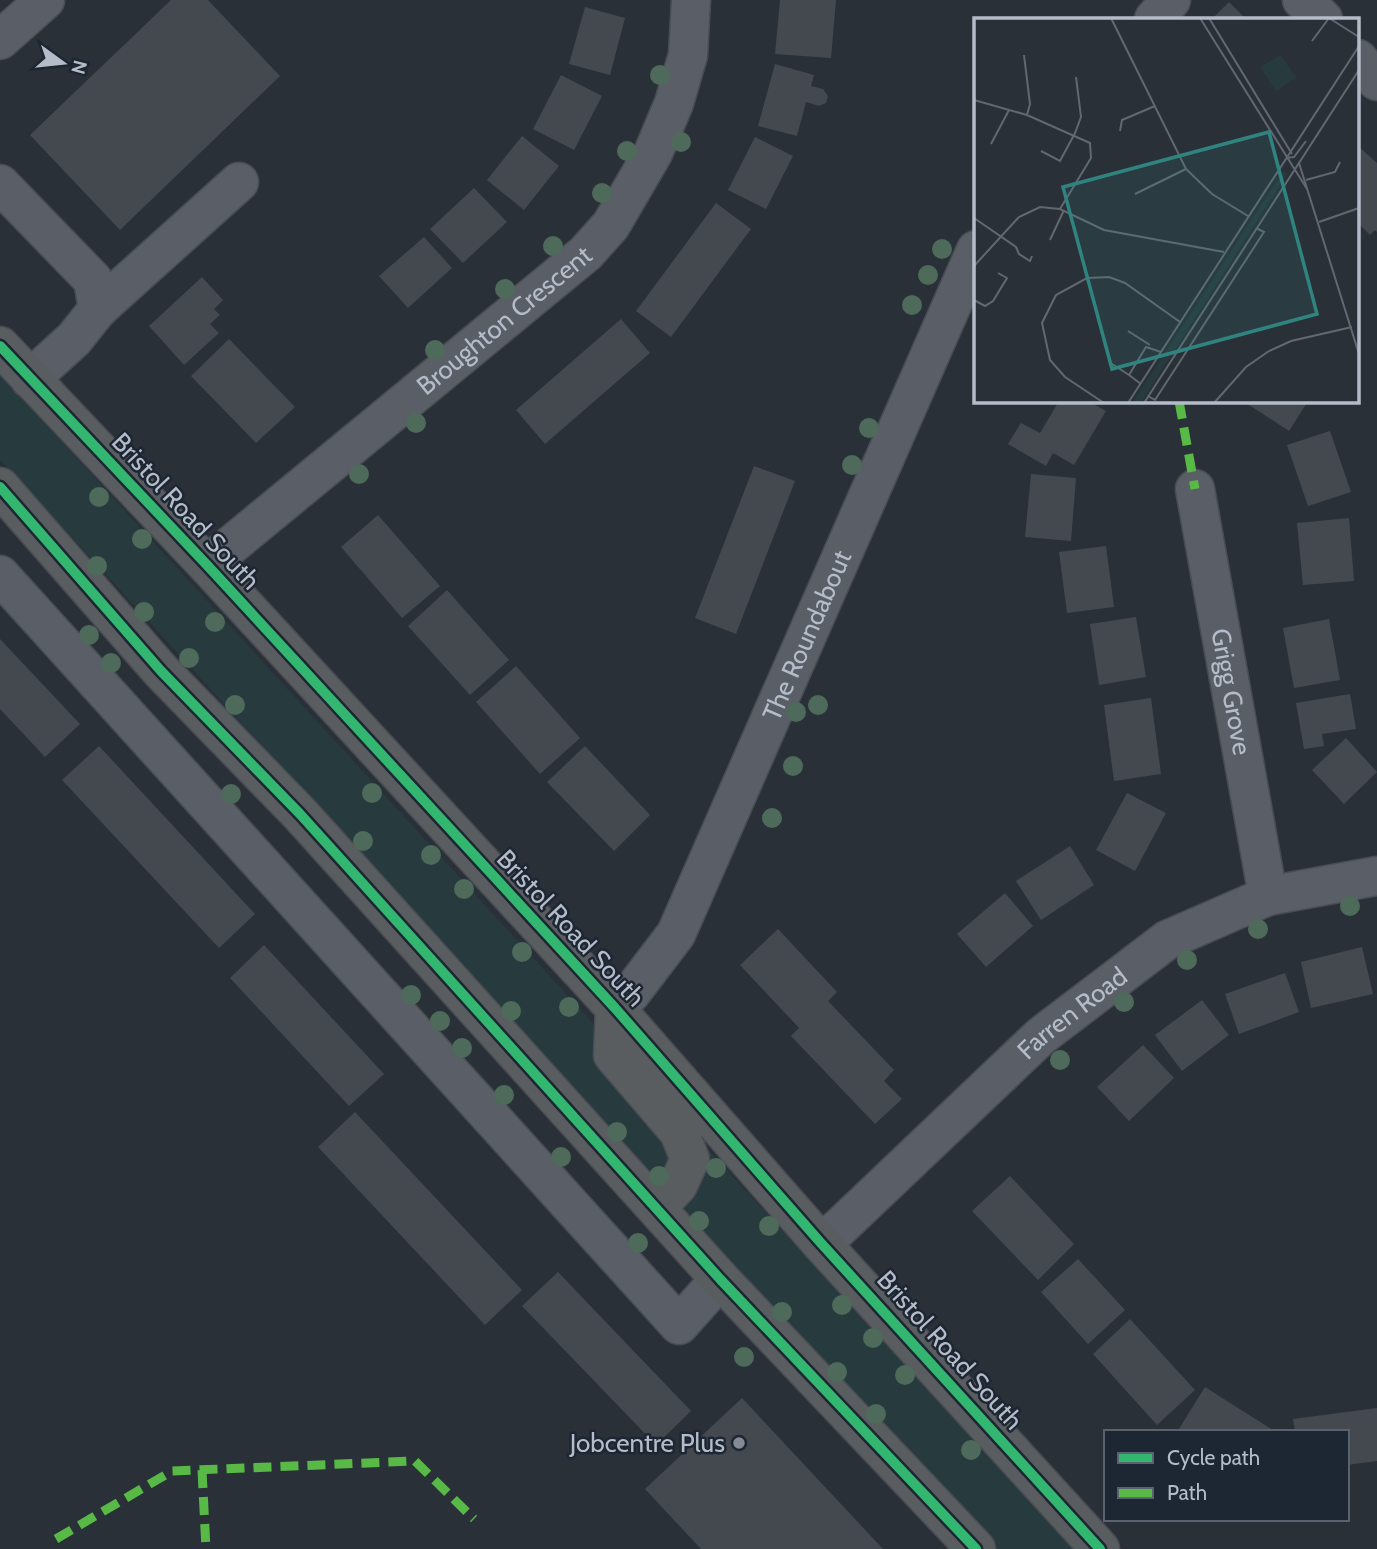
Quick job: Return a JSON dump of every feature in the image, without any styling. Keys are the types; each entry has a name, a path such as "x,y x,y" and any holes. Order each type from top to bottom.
{"highway":[{"name":"Bristol Road South","path":"0,346 207,565 615,1008 820,1242 1100,1549"},
{"path":"0,487 161,671 300,814 720,1279 976,1549"},
{"path":"615,1008 612,1055 679,1132 690,1159 678,1185 656,1208"}],"street":[{"path":"0,40 45,0"},
{"name":"Broughton Crescent","path":"207,565 586,253 611,225 653,153 674,103 688,55 691,0"},
{"path":"1155,18 1171,0"},
{"path":"1302,0 1322,18"},
{"path":"1360,61 1377,80"},
{"path":"30,379 74,339 98,309 239,182"},
{"path":"0,184 93,280 98,309"},
{"name":"The Roundabout","path":"615,1008 631,993 676,934 974,255"},
{"name":"Grigg Grove","path":"1195,489 1268,896"},
{"path":"0,575 679,1325 720,1279"},
{"name":"Farren Road","path":"820,1242 848,1220 1041,1036 1167,940 1268,896 1377,876"}],"green space":[{"path":"0,374 1073,1549 996,1549 744,1279 0,460"}],"building":[{"path":"171,0 208,0 280,76 120,230 30,135"},
{"path":"780,0 836,0 831,58 775,54"},
{"path":"1229,2 1245,18 1213,18"},
{"path":"585,7 625,18 610,75 569,64"},
{"path":"775,64 814,75 811,86 823,89 828,96 826,103 819,106 806,102 797,136 758,126"},
{"path":"561,75 602,96 574,150 533,129"},
{"path":"522,136 559,166 524,210 487,180"},
{"path":"755,137 793,156 766,209 728,190"},
{"path":"1360,148 1377,163 1377,232 1375,230 1370,235 1360,225"},
{"path":"474,188 507,222 463,263 430,229"},
{"path":"716,203 751,229 671,337 636,311"},
{"path":"424,237 452,268 408,308 379,276"},
{"path":"202,277 223,300 214,309 220,315 210,324 219,333 184,365 149,326"},
{"path":"621,319 650,353 545,444 516,410"},
{"path":"229,339 295,407 256,443 191,376"},
{"path":"1058,402 1090,402 1106,411 1074,465 1053,453 1046,466 1008,444 1021,423 1040,433"},
{"path":"1245,402 1307,402 1289,431"},
{"path":"1330,431 1351,492 1308,506 1287,445"},
{"path":"754,466 795,481 736,634 695,618"},
{"path":"1031,474 1076,478 1071,541 1025,537"},
{"path":"378,515 440,586 402,618 341,547"},
{"path":"1349,518 1354,581 1303,585 1297,523"},
{"path":"1106,546 1114,607 1067,613 1059,552"},
{"path":"447,590 509,660 470,695 408,626"},
{"path":"1136,617 1146,677 1099,685 1090,624"},
{"path":"1329,619 1340,680 1294,688 1283,628"},
{"path":"0,639 80,724 45,757 0,709"},
{"path":"516,666 580,738 540,774 476,702"},
{"path":"1350,694 1356,729 1322,734 1324,746 1304,749 1296,703"},
{"path":"1151,698 1161,774 1114,781 1104,705"},
{"path":"1346,738 1377,772 1344,804 1312,770"},
{"path":"99,746 255,914 219,948 62,780"},
{"path":"585,746 650,815 614,851 547,782"},
{"path":"1127,793 1166,813 1135,871 1096,850"},
{"path":"1070,846 1094,885 1041,920 1016,881"},
{"path":"1005,893 1033,926 986,967 957,934"},
{"path":"778,929 837,992 828,1001 894,1070 884,1081 902,1099 875,1124 791,1036 799,1028 740,965"},
{"path":"264,945 384,1074 349,1106 230,978"},
{"path":"1362,947 1373,994 1311,1008 1301,962"},
{"path":"1285,973 1299,1012 1239,1034 1225,994"},
{"path":"1202,1000 1229,1035 1182,1071 1155,1035"},
{"path":"1143,1045 1174,1078 1129,1121 1097,1087"},
{"path":"355,1112 522,1290 485,1325 318,1147"},
{"path":"1010,1176 1074,1244 1038,1280 972,1211"},
{"path":"1078,1259 1125,1310 1088,1344 1041,1292"},
{"path":"558,1272 691,1411 656,1445 522,1306"},
{"path":"1130,1319 1195,1390 1157,1425 1093,1354"},
{"path":"1205,1387 1273,1430 1178,1430"},
{"name":"Jobcentre Plus","path":"742,1398 883,1549 701,1549 645,1489"},
{"path":"1377,1408 1377,1461 1349,1465 1349,1430 1295,1430 1293,1419"}],"marked path":[{"path":"1179,402 1195,489"},
{"path":"56,1539 172,1471 415,1461 474,1519"},
{"path":"202,1470 206,1549"}],"cycle path":[{"path":"0,346 207,565 615,1008 820,1242 1100,1549"},
{"path":"0,487 161,671 300,814 720,1279 976,1549"}],"place":[{"name":"Jobcentre Plus","path":"739,1443"}]}
